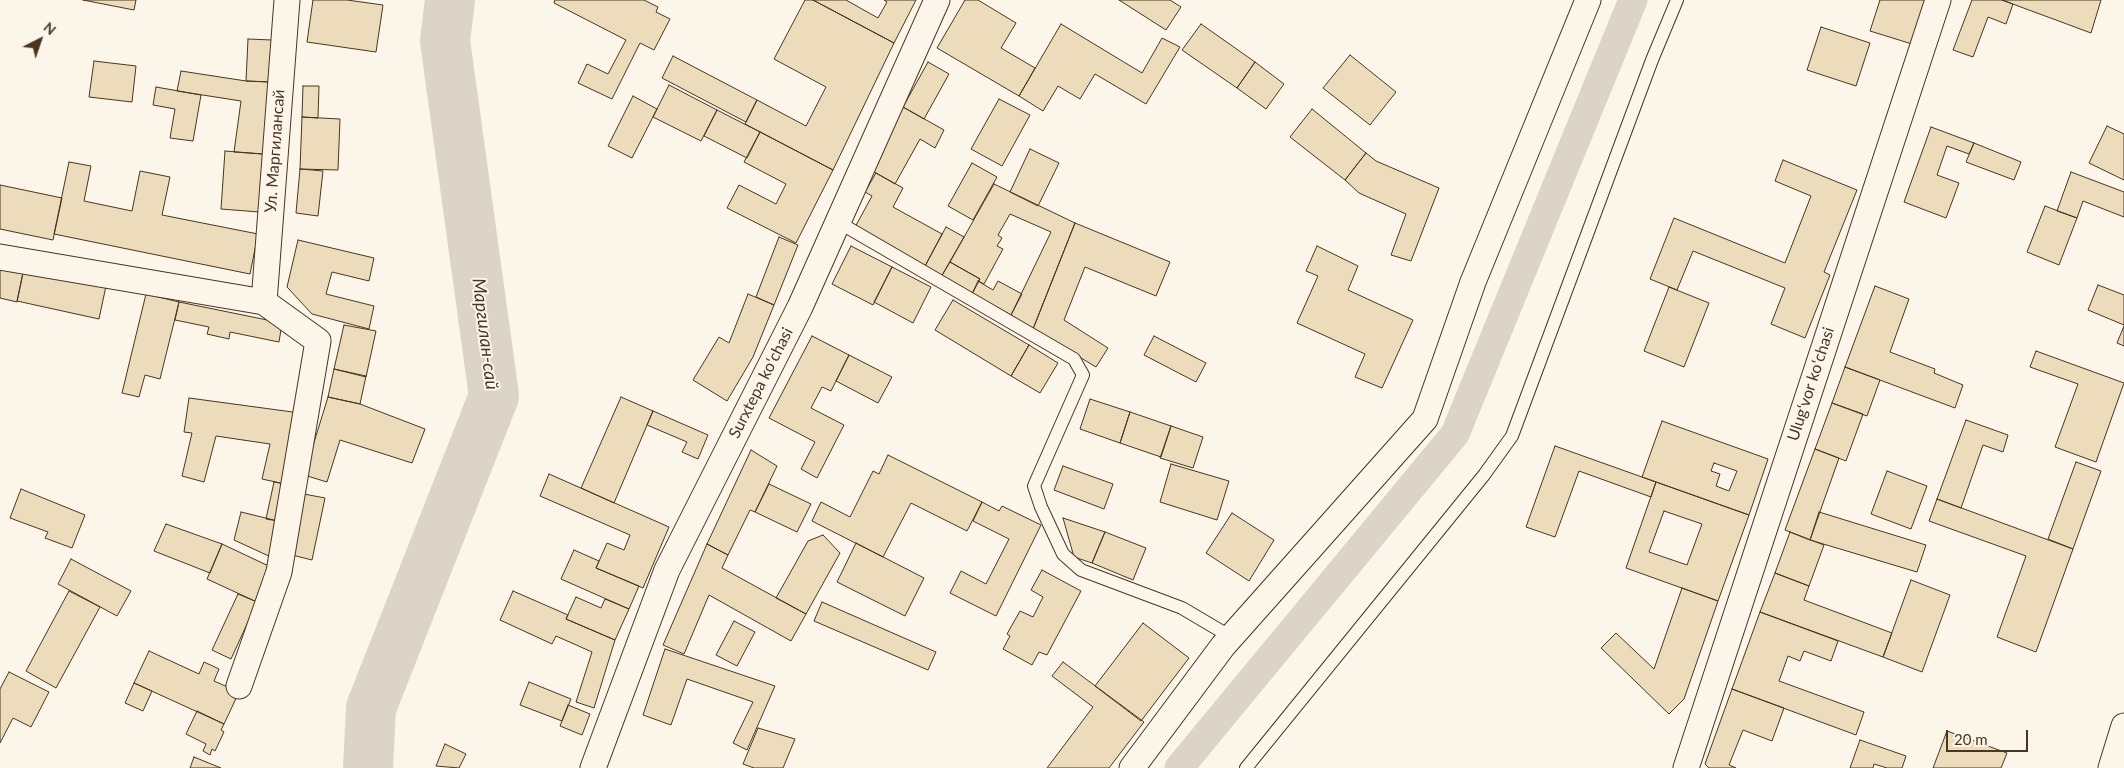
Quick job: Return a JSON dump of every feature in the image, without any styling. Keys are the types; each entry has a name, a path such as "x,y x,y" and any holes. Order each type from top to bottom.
{"street":[{"name":"Ул. Маргилансай","path":"264,302 287,0"},
{"name":"Surxtepa koʻchasi","path":"593,768 666,570 800,307 937,0"},
{"path":"1132,768 1231,637 1425,419 1473,282 1588,0"},
{"name":"Ulugʻvor koʻchasi","path":"1686,768 1938,0"},
{"path":"0,257 264,302 318,341 279,572 239,686"},
{"path":"2111,768 2124,726"}],"lane":[{"path":"1246,768 1484,475 1512,436 1652,60 1677,0"},
{"path":"838,222 1074,359 1083,375 1034,486 1041,507 1063,554 1081,570 1182,608 1231,637"}],"building":[{"path":"83,0 136,0 134,10"},
{"path":"313,0 347,0 383,5 376,52 307,42"},
{"path":"555,0 644,0 658,7 656,12 670,19 654,50 640,43 612,99 578,83 587,64 608,74 626,40 554,3"},
{"path":"805,0 813,0 894,43 833,170 745,124 757,100 806,126 826,87 774,59"},
{"path":"813,0 846,0 878,18 887,2 884,0 916,0 894,43"},
{"path":"965,0 978,0 1016,23 1001,48 1035,68 1019,96 937,48"},
{"path":"1119,0 1170,0 1181,7 1166,30"},
{"path":"1880,0 1926,0 1912,44 1870,31"},
{"path":"1972,0 2002,0 2013,4 2006,24 1988,17 1973,57 1953,50"},
{"path":"2002,0 2101,0 2091,33"},
{"path":"1061,24 1142,73 1162,38 1180,47 1146,104 1095,74 1080,99 1058,86 1043,111 1019,96"},
{"path":"1201,24 1255,62 1237,88 1182,50"},
{"path":"1821,27 1870,43 1856,86 1807,70"},
{"path":"248,39 272,40 270,82 246,81"},
{"path":"1350,55 1396,92 1370,125 1323,88"},
{"path":"673,56 757,100 746,122 662,78"},
{"path":"94,61 136,66 132,102 89,97"},
{"path":"928,62 949,74 924,119 903,107"},
{"path":"1255,62 1284,84 1266,109 1237,88"},
{"path":"181,71 246,81 270,82 263,154 234,152 241,101 177,91"},
{"path":"669,85 717,110 701,141 653,117"},
{"path":"303,86 319,86 318,118 302,117"},
{"path":"156,87 201,95 193,141 170,138 175,109 153,105"},
{"path":"633,96 657,109 632,158 608,146"},
{"path":"999,99 1030,115 1002,166 971,149"},
{"path":"903,107 944,130 935,148 920,139 895,184 869,169"},
{"path":"1312,109 1366,153 1345,180 1290,137"},
{"path":"717,110 760,132 747,158 704,136"},
{"path":"302,117 340,119 338,170 300,169"},
{"path":"2107,126 2124,134 2124,180 2089,163"},
{"path":"1931,127 1974,143 1969,154 1947,146 1937,175 1959,183 1946,218 1904,202"},
{"path":"760,132 833,170 796,243 727,208 739,185 776,204 786,184 744,162"},
{"path":"1974,143 2021,162 2014,180 1966,162"},
{"path":"1030,149 1059,163 1038,206 1010,192"},
{"path":"225,151 263,154 259,212 221,209"},
{"path":"1366,153 1376,161 1439,188 1411,261 1391,255 1406,214 1359,193 1345,180"},
{"path":"1783,160 1857,190 1824,272 1830,275 1805,338 1771,324 1785,288 1693,251 1677,290 1650,279 1674,218 1785,263 1811,196 1775,181"},
{"path":"69,162 91,166 84,201 132,211 140,171 170,177 162,215 258,234 250,274 54,234"},
{"path":"972,163 997,177 973,220 948,206"},
{"path":"300,169 323,171 318,216 296,213"},
{"path":"2071,172 2124,192 2124,217 2083,201 2077,218 2057,211"},
{"path":"876,173 903,188 893,207 942,234 924,268 854,229 872,196 865,192"},
{"path":"994,184 1075,223 1033,329 1011,315 1051,232 1010,214 998,235 1002,238 997,246 1003,249 984,284 978,281 980,279 950,262"},
{"path":"0,185 62,198 53,240 0,229"},
{"path":"2045,206 2077,218 2059,265 2027,252"},
{"path":"1075,223 1170,262 1156,296 1085,267 1064,320 1108,348 1096,367 1033,329"},
{"path":"946,227 964,237 941,277 924,268"},
{"path":"779,237 798,245 774,305 756,297"},
{"path":"298,240 374,258 369,281 332,272 326,294 374,306 369,329 312,314 287,287"},
{"path":"851,246 892,267 873,305 832,284"},
{"path":"1317,246 1358,266 1348,290 1413,320 1382,388 1355,377 1365,354 1297,323 1318,276 1306,271"},
{"path":"950,262 980,279 972,294 941,277"},
{"path":"0,263 24,268 17,302 0,298"},
{"path":"892,267 931,287 913,323 874,302"},
{"path":"24,268 106,286 99,319 17,301"},
{"path":"978,281 993,290 998,281 1022,294 1011,315 972,294"},
{"path":"2098,285 2124,295 2124,325 2088,310"},
{"path":"1875,286 1909,299 1890,352 1935,369 1934,373 1963,385 1955,408 1845,367"},
{"path":"1669,287 1709,303 1684,367 1644,351"},
{"path":"146,294 179,302 160,379 145,375 139,397 122,393"},
{"path":"748,294 774,305 753,357 727,401 693,380 719,337 729,343"},
{"path":"953,300 1029,345 1011,376 935,330"},
{"path":"179,302 282,323 279,342 230,332 229,339 207,334 209,327 175,320"},
{"path":"344,325 376,331 366,377 334,369"},
{"path":"2124,326 2124,346 2117,343"},
{"path":"812,336 849,355 831,391 822,387 811,408 844,425 817,478 801,469 815,442 769,418"},
{"path":"1154,336 1206,363 1196,382 1144,355"},
{"path":"1029,345 1058,363 1040,393 1011,376"},
{"path":"2036,351 2124,383 2096,462 2055,447 2078,384 2030,367"},
{"path":"849,355 892,377 878,403 836,381"},
{"path":"1845,367 1880,380 1867,416 1832,403"},
{"path":"334,369 366,376 360,404 328,397"},
{"path":"328,397 360,404 425,429 412,463 340,440 327,482 304,475"},
{"path":"621,397 653,411 614,503 581,488"},
{"path":"189,398 300,413 285,484 262,479 270,444 216,436 204,482 182,476 192,433 184,432"},
{"path":"1090,399 1130,412 1120,443 1080,429"},
{"path":"1832,403 1863,414 1846,461 1815,449"},
{"path":"653,411 708,435 698,459 682,452 687,442 647,425"},
{"path":"1130,412 1171,426 1161,457 1120,443"},
{"path":"1966,420 2008,435 2003,452 1983,445 1961,508 1937,499"},
{"path":"1662,421 1768,459 1749,515 1642,477","holes":["1714,463 1737,471 1729,491 1716,486 1720,474 1711,471"]},
{"path":"1171,426 1203,437 1193,468 1160,458"},
{"path":"1555,446 1656,482 1651,497 1579,471 1555,537 1526,527"},
{"path":"1815,449 1839,458 1810,540 1785,530"},
{"path":"751,450 777,466 755,512 750,510 728,555 707,544"},
{"path":"888,455 982,502 967,531 911,503 883,557 812,521 821,502 850,517 873,471 879,474"},
{"path":"2076,462 2101,471 2073,549 2048,539"},
{"path":"1171,464 1229,481 1217,520 1160,502"},
{"path":"1063,466 1113,484 1104,509 1054,490"},
{"path":"1887,471 1927,486 1911,529 1871,514"},
{"path":"549,474 669,527 643,588 596,568 607,543 624,550 630,535 540,496"},
{"path":"274,482 285,484 278,521 266,519"},
{"path":"1656,482 1749,515 1718,601 1626,568","holes":["1664,511 1702,524 1687,565 1649,552"]},
{"path":"769,484 811,504 797,532 755,512"},
{"path":"21,489 85,515 72,548 45,538 48,532 10,518"},
{"path":"304,494 325,498 312,560 292,555"},
{"path":"1937,499 2073,549 2036,652 1997,637 2026,556 1929,521"},
{"path":"982,502 999,511 1002,506 1041,525 996,616 950,593 961,571 986,584 1009,539 973,521"},
{"path":"241,512 278,521 271,557 234,540"},
{"path":"1819,512 1926,545 1917,572 1810,540"},
{"path":"1232,513 1274,540 1249,581 1206,553"},
{"path":"1063,518 1105,532 1092,563 1074,557"},
{"path":"166,524 222,544 210,573 154,551"},
{"path":"1105,532 1146,548 1133,580 1092,563"},
{"path":"1790,532 1824,545 1809,586 1775,573"},
{"path":"823,535 840,553 806,614 776,598 808,541"},
{"path":"856,543 924,578 905,616 837,582"},
{"path":"222,544 273,568 257,602 207,579"},
{"path":"707,544 728,555 722,568 806,614 791,641 709,595 684,654 663,645"},
{"path":"574,550 599,561 596,568 639,586 629,609 561,579"},
{"path":"71,559 131,591 117,616 58,584"},
{"path":"1042,570 1081,591 1047,655 1039,652 1032,665 1003,649 1010,636 1007,634 1020,611 1033,617 1043,597 1031,590"},
{"path":"1775,573 1809,586 1804,600 1892,633 1883,657 1760,612"},
{"path":"1911,580 1950,595 1922,672 1883,657"},
{"path":"1682,588 1718,601 1684,699 1669,714 1601,648 1616,633 1654,669"},
{"path":"69,591 100,607 56,688 26,671"},
{"path":"513,591 568,615 566,619 615,640 594,708 576,702 592,652 556,636 552,644 500,620"},
{"path":"238,594 257,602 231,659 212,650"},
{"path":"576,597 601,608 605,599 629,609 615,640 566,619"},
{"path":"822,602 936,652 928,670 814,621"},
{"path":"1760,612 1838,641 1831,661 1804,651 1800,661 1788,656 1779,681 1864,712 1856,735 1732,689"},
{"path":"734,621 755,632 737,666 716,655"},
{"path":"1143,623 1189,658 1141,721 1095,686"},
{"path":"665,649 775,686 747,750 733,743 753,702 687,679 671,725 643,715"},
{"path":"149,651 199,674 204,662 219,669 214,681 239,692 224,724 134,683"},
{"path":"1063,662 1144,722 1109,768 1047,768 1093,707 1052,676"},
{"path":"9,672 49,692 31,727 13,718 0,743 0,689"},
{"path":"529,682 571,699 562,721 520,705"},
{"path":"134,683 152,691 143,711 125,703"},
{"path":"1732,689 1784,708 1772,741 1743,730 1729,765 1736,768 1709,768 1705,764"},
{"path":"568,705 590,714 582,735 560,726"},
{"path":"197,711 224,724 221,730 224,732 215,751 212,749 210,755 203,751 206,744 186,734"},
{"path":"758,728 795,739 783,768 754,768 743,764"},
{"path":"1947,731 2007,753 2001,768 1933,768"},
{"path":"1860,740 1906,756 1902,768 1887,768 1874,764 1873,768 1850,768"},
{"path":"445,744 466,754 459,768 436,766"},
{"path":"194,757 221,768 190,768"}],"waterway":[{"name":"Маргилан-сай","path":"368,768 371,708 494,396 445,41 450,0"},
{"path":"1179,768 1455,434 1633,0"}]}
